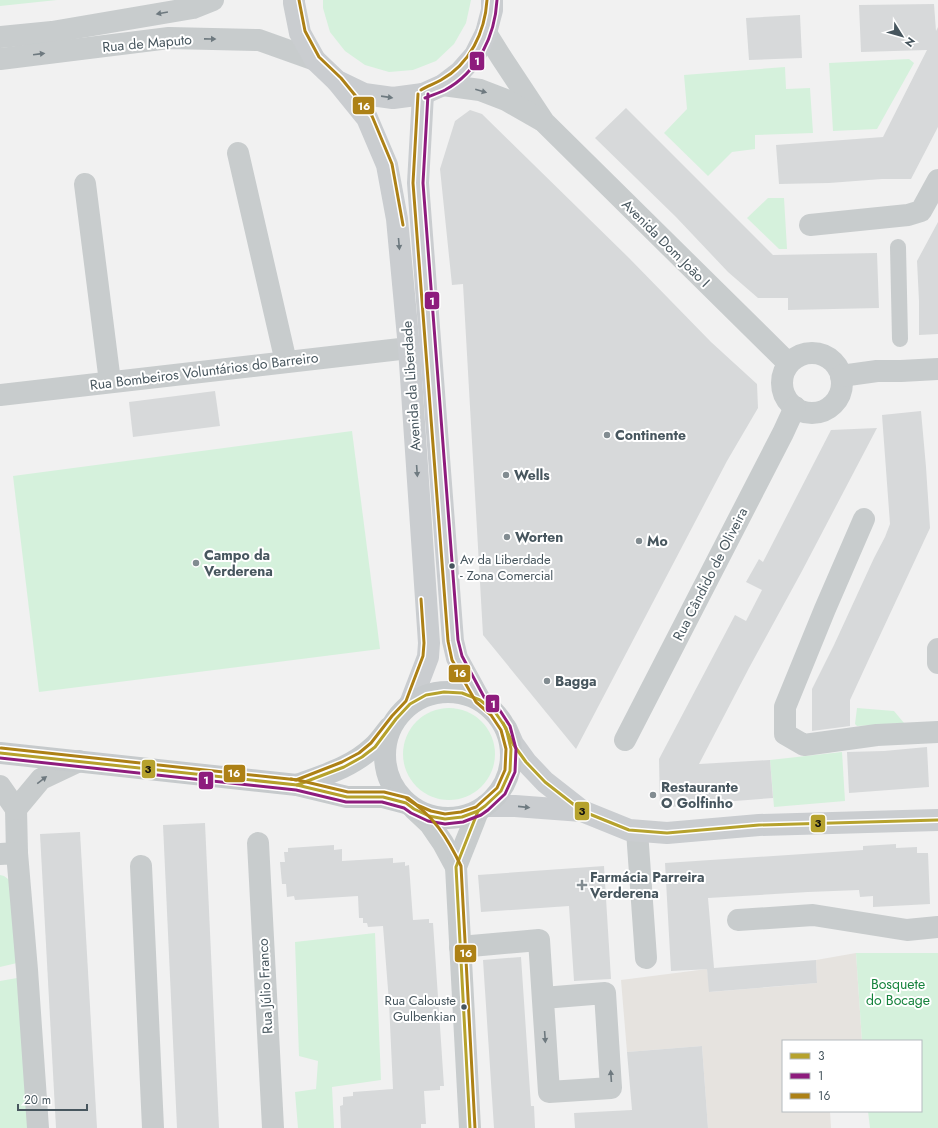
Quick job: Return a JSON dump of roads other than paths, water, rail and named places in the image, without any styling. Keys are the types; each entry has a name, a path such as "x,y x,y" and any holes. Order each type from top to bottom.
{"main road":[{"path":"294,0 300,33 315,60 337,81 364,94 393,98 423,94 443,85 460,72 475,55 486,33 492,10 492,0"},
{"name":"Avenida da Liberdade","path":"337,81 367,118 387,165 397,219 409,348 429,643 428,657 403,712"},
{"name":"Avenida da Liberdade","path":"423,94 418,183 453,641 457,658 480,700"},
{"path":"297,785 344,767 362,757 375,747 403,712 426,695 444,692 462,693 480,700 495,712 506,728 513,744 526,762 545,782 582,811 629,830 667,833 759,825 938,820"},
{"path":"403,712 387,738 384,756 387,773 395,790 410,806"},
{"path":"481,809 501,791 510,771 511,749 506,728"},
{"path":"0,753 297,785 347,797 383,797 410,806 429,816 445,819 462,817 481,809 515,806 582,811"}],"street":[{"name":"Rua de Maputo","path":"0,37 52,32 193,8 213,0"},
{"name":"Avenida Dom João I","path":"486,33 544,122 788,363"},
{"name":"Rua de Maputo","path":"0,59 169,38 259,40 315,60"},
{"name":"Avenida Dom João I","path":"443,85 480,90 506,100 544,122"},
{"path":"238,154 286,362"},
{"path":"810,225 908,215 921,212 938,180"},
{"path":"85,184 110,382"},
{"path":"898,247 900,339"},
{"name":"Rua Bombeiros Voluntários do Barreiro","path":"0,395 409,348"},
{"path":"816,353 826,356 837,366 842,376 842,390 837,400 830,408 819,413 808,413 799,410 790,404 785,397 782,386 782,379 788,363 803,354 816,353"},
{"path":"842,376 877,371 938,369"},
{"name":"Rua Cândido de Oliveira","path":"625,740 795,407"},
{"path":"864,520 825,609 785,707 785,734 804,745 877,735 938,732"},
{"path":"938,649 938,663"},
{"path":"38,1128 28,978 8,854 16,809 41,779 79,761"},
{"path":"0,786 16,809"},
{"path":"410,806 430,824 443,843 456,867"},
{"path":"470,1128 456,867 464,845 481,809"},
{"path":"637,831 646,958"},
{"name":"Rua Júlio Franco","path":"258,844 273,1128"},
{"path":"141,866 153,1128"},
{"path":"738,920 813,916 907,930 938,927"},
{"path":"460,947 539,940 549,1092 611,1088 605,993 543,998"}],"place":[{"name":"Continente","path":"607,435"},
{"name":"Wells","path":"506,475"},
{"name":"Worten","path":"507,537"},
{"name":"Mo","path":"639,541"},
{"name":"Campo da Verderena","path":"196,563"},
{"name":"Av da Liberdade - Zona Comercial","path":"452,566"},
{"name":"Bagga","path":"547,681"},
{"name":"Restaurante O Golfinho","path":"653,795"},
{"name":"Farmácia Parreira Verderena","path":"582,885"},
{"name":"Rua Calouste Gulbenkian","path":"464,1007"}],"park label":[{"name":"Bosquete do Bocage","path":"898,992"}]}
